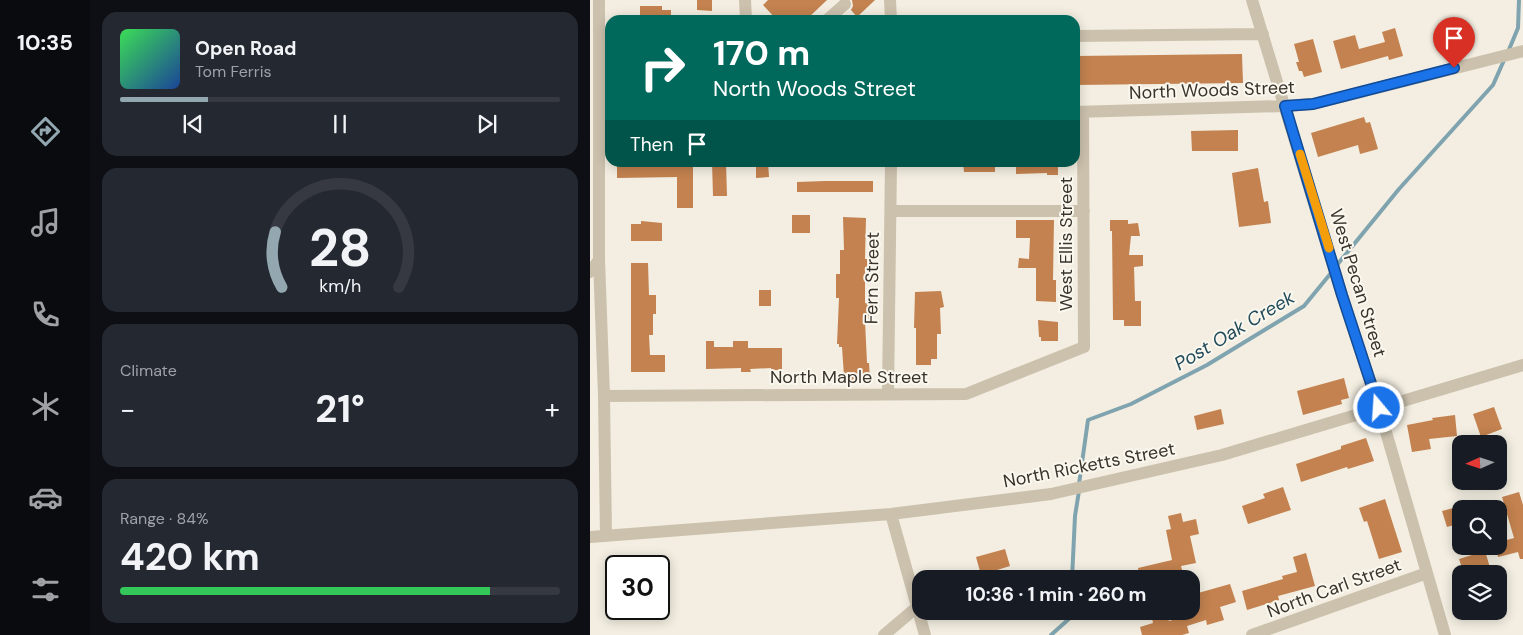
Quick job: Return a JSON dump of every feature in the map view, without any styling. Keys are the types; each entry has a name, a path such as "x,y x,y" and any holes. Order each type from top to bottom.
{"street":[{"path":"599,0 599,260 604,396 606,536"},
{"path":"745,0 746,15"},
{"path":"890,0 890,15"},
{"name":"West Pecan Street","path":"1252,0 1342,295 1379,408 1445,635"},
{"path":"833,15 845,4"},
{"path":"1080,36 1263,34"},
{"name":"North Woods Street","path":"1080,112 1313,104 1523,51"},
{"name":"West Ellis Street","path":"1080,132 1084,211 1084,347"},
{"name":"Fern Street","path":"888,394 891,167"},
{"path":"890,211 1084,211"},
{"path":"590,272 599,260"},
{"name":"North Maple Street","path":"604,396 966,394 1084,347"},
{"name":"North Ricketts Street","path":"590,537 891,514 1050,494 1222,455 1523,365"},
{"path":"891,514 912,589"},
{"name":"North Carl Street","path":"1252,635 1267,632 1427,573"},
{"path":"884,635 912,611"},
{"path":"921,620 925,635"}],"building":[{"path":"697,0 712,0 712,11 697,10"},
{"path":"768,0 827,0 811,15 772,15 763,5"},
{"path":"852,0 875,0 859,15 855,15 851,10 853,6"},
{"path":"640,6 662,6 662,10 671,10 671,15 640,15"},
{"path":"1395,28 1403,56 1389,60 1388,56 1341,69 1333,41 1355,35 1359,49 1385,42 1382,32"},
{"path":"1313,39 1322,72 1304,77 1302,71 1299,71 1296,62 1299,62 1294,44"},
{"path":"1242,54 1243,83 1080,85 1080,56"},
{"path":"1364,117 1366,123 1370,122 1378,149 1360,154 1358,145 1318,157 1311,133"},
{"path":"1238,130 1238,151 1192,151 1191,131"},
{"path":"617,167 693,167 693,208 677,208 677,177 617,178"},
{"path":"712,167 726,167 727,196 713,196"},
{"path":"756,167 768,167 769,177 756,178"},
{"path":"964,167 995,167 995,172 964,172"},
{"path":"1016,167 1058,167 1058,175 1047,175 1047,173 1016,174"},
{"path":"1258,168 1264,202 1268,201 1271,223 1239,227 1232,173"},
{"path":"873,181 873,192 797,192 797,182"},
{"path":"792,215 810,215 810,233 792,233"},
{"path":"843,217 866,218 865,259 867,259 868,270 865,270 865,303 870,303 869,321 865,321 867,363 869,363 870,380 847,380 847,376 844,376 842,347 839,347 839,344 837,344 839,298 836,298 836,274 840,274 840,250 844,250"},
{"path":"1016,220 1054,220 1053,280 1056,280 1056,302 1036,301 1036,268 1018,268 1019,258 1029,259 1030,238 1016,238"},
{"path":"1110,220 1128,220 1128,224 1138,223 1140,236 1131,236 1129,255 1143,255 1143,266 1134,267 1135,301 1141,301 1141,326 1124,326 1124,320 1113,320 1112,231 1110,231"},
{"path":"641,221 662,223 662,241 631,241 631,224 641,224"},
{"path":"631,263 648,263 649,295 656,295 656,314 653,314 653,335 649,335 650,355 665,355 665,372 631,372"},
{"path":"759,290 771,290 771,306 759,306"},
{"path":"941,291 944,307 940,308 941,334 937,334 937,359 931,359 931,365 916,365 915,292"},
{"path":"1038,320 1058,322 1058,341 1041,341"},
{"path":"706,341 714,341 714,347 733,347 733,341 748,341 748,348 782,348 782,370 771,370 771,368 750,369 751,372 741,372 741,368 706,369"},
{"path":"1344,378 1349,398 1341,400 1342,404 1303,415 1297,391"},
{"path":"1494,407 1502,429 1486,435 1480,435 1473,414"},
{"path":"1221,409 1224,424 1197,430 1194,416"},
{"path":"1455,415 1457,435 1429,439 1431,449 1412,452 1407,425 1433,420 1432,418"},
{"path":"1366,438 1374,461 1348,469 1347,467 1301,482 1296,464 1341,449 1341,446"},
{"path":"1283,487 1291,510 1248,524 1242,506 1265,498 1263,494"},
{"path":"1519,492 1523,505 1523,559 1520,559 1518,552 1507,555 1507,540 1514,538 1507,514 1507,500 1503,500 1502,497"},
{"path":"1385,499 1402,552 1379,559 1367,521 1364,522 1359,508"},
{"path":"1452,508 1452,526 1447,527 1442,511"},
{"path":"1181,513 1183,522 1196,519 1199,534 1190,536 1196,563 1181,566 1182,570 1138,570 1138,568 1172,560 1166,530 1171,529 1168,516"},
{"path":"1005,549 1010,566 997,570 980,570 976,557"},
{"path":"1306,553 1315,586 1278,596 1279,600 1247,610 1242,591 1283,579 1282,576 1297,572 1293,557"},
{"path":"1472,555 1486,555 1489,565 1461,565 1459,559"},
{"path":"1230,584 1236,602 1220,607 1224,620 1207,625 1206,620 1187,626 1189,633 1182,635 1142,635 1140,627 1153,623 1152,620 1200,620 1200,592"}],"waterway":[{"name":"Post Oak Creek","path":"1508,52 1518,28 1519,0"},
{"name":"Post Oak Creek","path":"1337,265 1399,189 1493,85 1505,58"},
{"name":"Post Oak Creek","path":"1079,484 1088,420 1131,404 1207,365 1304,306 1331,273"},
{"name":"Post Oak Creek","path":"1072,570 1075,516 1079,491"},
{"name":"Post Oak Creek","path":"1051,635 1068,620"}],"slow traffic":[{"path":"1300,154 1329,248"}],"route":[{"path":"1379,408 1342,295 1285,106 1313,104 1454,68"}]}
